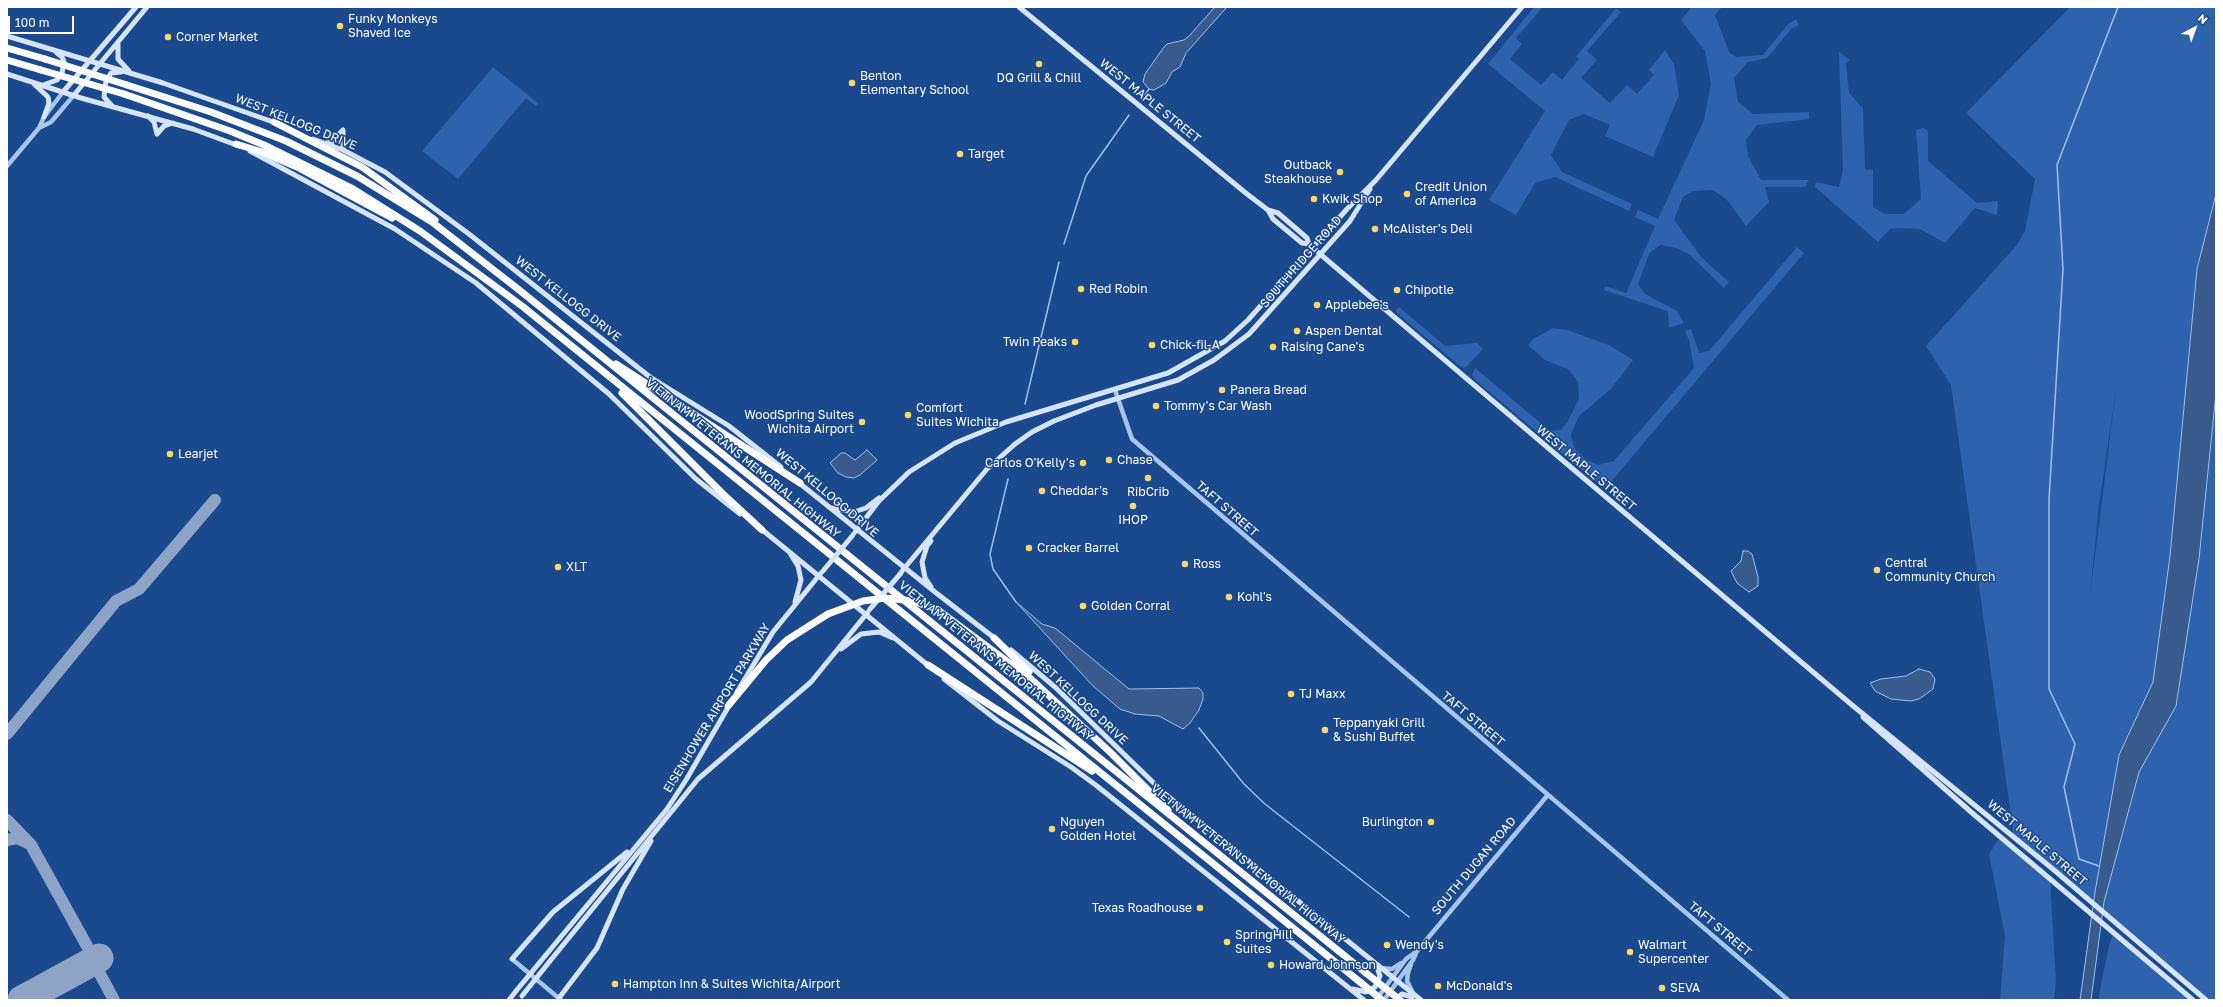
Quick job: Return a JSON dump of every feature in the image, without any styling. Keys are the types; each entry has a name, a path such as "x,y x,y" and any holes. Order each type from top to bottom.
{"highway":[{"name":"VIETNAM VETERANS MEMORIAL HIGHWAY","path":"7,48 127,85 247,125 333,163 432,222 470,251 1400,1000"},
{"name":"VIETNAM VETERANS MEMORIAL HIGHWAY","path":"7,60 124,94 230,131 314,168 386,209 522,306 1114,785 1383,1000"},
{"path":"274,122 362,167 428,214 470,251"},
{"path":"236,144 262,152 296,167 384,214 453,256"},
{"path":"568,331 800,483"},
{"path":"600,370 722,493 762,530"},
{"path":"728,706 766,660 787,640 828,614 863,601 885,598 913,602 938,610 1031,679 1056,701"},
{"path":"994,638 1056,701 1201,841"},
{"path":"928,665 1114,785"}],"main road":[{"path":"64,92 136,7"},
{"path":"74,95 147,7"},
{"name":"WEST MAPLE STREET","path":"1019,7 1268,210 1272,218 1302,244 1311,246 1852,704 2009,833 2206,1000"},
{"name":"SOUTH RIDGE ROAD","path":"1225,341 1248,320 1311,246 1376,180 1522,7"},
{"name":"WEST KELLOGG DRIVE","path":"7,36 129,72 274,122 344,150 385,172 469,234 650,377 744,436 828,507 855,532 935,592 1055,687 1164,792 1419,1000"},
{"path":"119,41 118,59 129,72"},
{"path":"42,85 58,80 62,73 64,62 62,57 55,51"},
{"path":"113,107 104,97 106,81 111,73 129,72"},
{"path":"7,74 113,107 173,123 236,144 395,229 476,283 627,410 696,479 790,552 980,708 1097,786 1361,999"},
{"path":"30,81 41,89 48,97 49,103 44,117"},
{"path":"148,116 154,122 157,134 164,126 173,123"},
{"path":"326,144 332,142 343,130 344,150"},
{"name":"SOUTH RIDGE ROAD","path":"1231,348 1249,334 1266,317 1350,221 1376,180"},
{"name":"EISENHOWER AIRPORT PARKWAY","path":"509,1000 667,809 764,646 790,611 889,491 909,472 955,442 1006,422 1168,373 1210,352 1225,341"},
{"name":"EISENHOWER AIRPORT PARKWAY","path":"520,998 698,779 811,682 986,469 1015,444 1054,421 1178,380 1214,360 1231,348"},
{"path":"828,507 842,512 861,510 889,491"},
{"path":"935,592 925,578 922,562 927,546 938,532 943,521"},
{"path":"790,552 798,566 801,580 795,602 790,611"},
{"path":"827,662 848,643 861,634 879,632 897,639"},
{"name":"WEST MAPLE STREET","path":"1852,704 1890,741 2193,1000"},
{"path":"560,999 597,948 623,889 658,830"},
{"path":"512,959 553,912 637,844"},
{"path":"1348,988 1366,992 1375,987 1380,976 1375,963"},
{"path":"1394,1000 1405,994 1419,1000"}],"street":[{"path":"7,166 39,128 44,117 64,92"},
{"path":"39,128 51,122 74,95"},
{"name":"TAFT STREET","path":"1115,390 1129,436 1146,452 1547,796 1788,1000"},
{"name":"SOUTH DUGAN ROAD","path":"1376,1000 1406,959 1417,951 1547,796"},
{"name":"SOUTH DUGAN ROAD","path":"1383,1000 1413,960 1417,951"},
{"path":"512,959 560,999"},
{"path":"1380,968 1392,969 1406,959"},
{"path":"1413,960 1408,973 1408,981 1414,995"}],"shaded area":[{"path":"1215,7 1227,7 1186,53 1180,67 1172,72 1166,83 1154,90 1149,89 1143,82 1145,74 1164,47 1167,44 1184,40"},
{"path":"1534,7 1543,7 1516,38 1522,44 1510,59 1541,85 1553,72 1562,80 1579,59 1576,57 1616,8 1621,12 1587,51 1597,60 1581,78 1610,103 1627,85 1637,94 1654,75 1649,70 1665,50 1674,64 1679,95 1653,157 1605,136 1610,125 1584,114 1569,120 1551,155 1562,172 1632,204 1629,211 1555,177 1535,183 1516,215 1489,200 1545,111 1488,64"},
{"path":"1692,7 1722,7 1715,15 1729,52 1736,57 1763,55 1788,24 1796,19 1799,25 1791,29 1767,58 1748,62 1734,78 1738,102 1753,114 1809,112 1809,119 1757,125 1746,140 1748,156 1761,180 1809,180 1805,187 1765,187 1769,202 1746,226 1727,200 1713,190 1693,191 1683,197 1674,220 1702,258 1729,282 1724,288 1689,254 1676,248 1660,245 1649,254 1638,284 1645,294 1677,311 1684,323 1669,328 1668,311 1604,290 1605,286 1626,293 1655,226 1635,217 1638,210 1658,219 1704,120 1711,83 1705,51 1681,20"},
{"path":"2070,7 2216,7 2216,1000 2205,1000 2014,837 1951,385 1926,346 2016,246 2025,231 2035,179 1966,113","holes":["2116,389 2090,595 2099,506"]},
{"path":"1839,52 1850,60 1846,63 1849,93 1863,108 1865,169 1873,170 1873,207 1885,214 1904,214 1921,199 1916,130 1923,128 1928,131 1928,161 1977,203 1998,201 1997,215 1975,208 1945,243 1920,229 1900,228 1890,229 1878,242 1815,187 1816,182 1839,187 1843,170"},
{"path":"493,67 538,103 536,106 526,98 458,179 422,151"},
{"path":"2216,194 2216,393 2199,559 2176,706 2139,772 2104,902 2091,1000 2080,1000 2095,892 2119,755 2153,682 2170,556 2197,269"},
{"path":"1797,247 1804,253 1605,489 1474,379 1472,374 1475,368 1550,431 1561,430 1568,421 1579,399 1578,382 1568,369 1545,360 1528,345 1533,339 1553,328 1567,330 1609,345 1633,360 1611,389 1579,416 1571,434 1574,448 1584,458 1598,465 1614,461 1694,368 1689,340 1685,331 1691,329 1699,353 1709,351"},
{"path":"1399,307 1445,346 1477,343 1483,349 1467,366 1464,368 1460,366 1397,313 1396,310"},
{"path":"867,450 877,460 860,475 854,478 846,477 838,473 830,463 841,453 845,453 855,460"},
{"path":"1743,551 1748,551 1752,554 1758,577 1758,586 1749,592 1737,583 1731,571 1741,561"},
{"path":"1015,601 1042,624 1055,628 1129,689 1199,688 1203,693 1203,699 1199,710 1190,723 1183,729 1159,716 1135,714 1120,709 1093,686"},
{"path":"1919,669 1930,672 1935,679 1933,689 1919,699 1911,701 1891,699 1875,691 1870,683 1881,679 1906,676"},
{"path":"2001,836 2050,878 2056,982 2054,1000 2000,1000 2005,936 1989,854"},
{"path":"2114,933 2197,1000 2098,1000 2109,945"}],"waterway":[{"path":"2099,866 2079,859 2064,787 2075,744 2049,689 2049,499 2063,269 2057,165 2118,7"},
{"path":"1144,96 1149,89"},
{"path":"1064,244 1086,176 1129,115"},
{"path":"1025,404 1059,262"},
{"path":"1008,479 990,554 993,569 1016,602"},
{"path":"1199,728 1244,784 1265,804 1409,917"}],"taxiway":[{"path":"7,734 116,601 139,589 215,500"},
{"path":"7,820 31,845 87,946"},
{"path":"7,840 17,838 28,843"},
{"path":"100,974 114,1000"}],"runway":[{"path":"22,1000 99,958"}],"place":[{"name":"Funky Monkeys Shaved Ice","path":"340,26"},
{"name":"Corner Market","path":"168,37"},
{"name":"DQ Grill & Chill","path":"1039,64"},
{"name":"Benton Elementary School","path":"852,83"},
{"name":"Target","path":"960,154"},
{"name":"Outback Steakhouse","path":"1340,172"},
{"name":"Credit Union of America","path":"1407,194"},
{"name":"Kwik Shop","path":"1314,199"},
{"name":"McAlister's Deli","path":"1375,229"},
{"name":"Red Robin","path":"1081,289"},
{"name":"Chipotle","path":"1397,290"},
{"name":"Applebee's","path":"1317,305"},
{"name":"Aspen Dental","path":"1297,331"},
{"name":"Twin Peaks","path":"1075,342"},
{"name":"Chick-fil-A","path":"1152,345"},
{"name":"Raising Cane's","path":"1273,347"},
{"name":"Panera Bread","path":"1222,390"},
{"name":"Tommy's Car Wash","path":"1156,406"},
{"name":"Comfort Suites Wichita","path":"908,415"},
{"name":"WoodSpring Suites Wichita Airport","path":"862,422"},
{"name":"Learjet","path":"170,454"},
{"name":"Chase","path":"1109,460"},
{"name":"Carlos O'Kelly's","path":"1083,463"},
{"name":"RibCrib","path":"1148,478"},
{"name":"Cheddar's","path":"1042,491"},
{"name":"IHOP","path":"1133,506"},
{"name":"Cracker Barrel","path":"1029,548"},
{"name":"Ross","path":"1185,564"},
{"name":"XLT","path":"558,567"},
{"name":"Central Community Church","path":"1877,570"},
{"name":"Kohl's","path":"1229,597"},
{"name":"Golden Corral","path":"1083,606"},
{"name":"TJ Maxx","path":"1291,694"},
{"name":"Teppanyaki Grill & Sushi Buffet","path":"1325,730"},
{"name":"Burlington","path":"1431,822"},
{"name":"Nguyen Golden Hotel","path":"1052,829"},
{"name":"Texas Roadhouse","path":"1200,908"},
{"name":"SpringHill Suites","path":"1227,942"},
{"name":"Wendy's","path":"1387,945"},
{"name":"Walmart Supercenter","path":"1630,952"},
{"name":"Howard Johnson","path":"1271,965"},
{"name":"Hampton Inn & Suites Wichita/Airport","path":"615,984"},
{"name":"McDonald's","path":"1438,986"},
{"name":"SEVA","path":"1662,988"}]}
